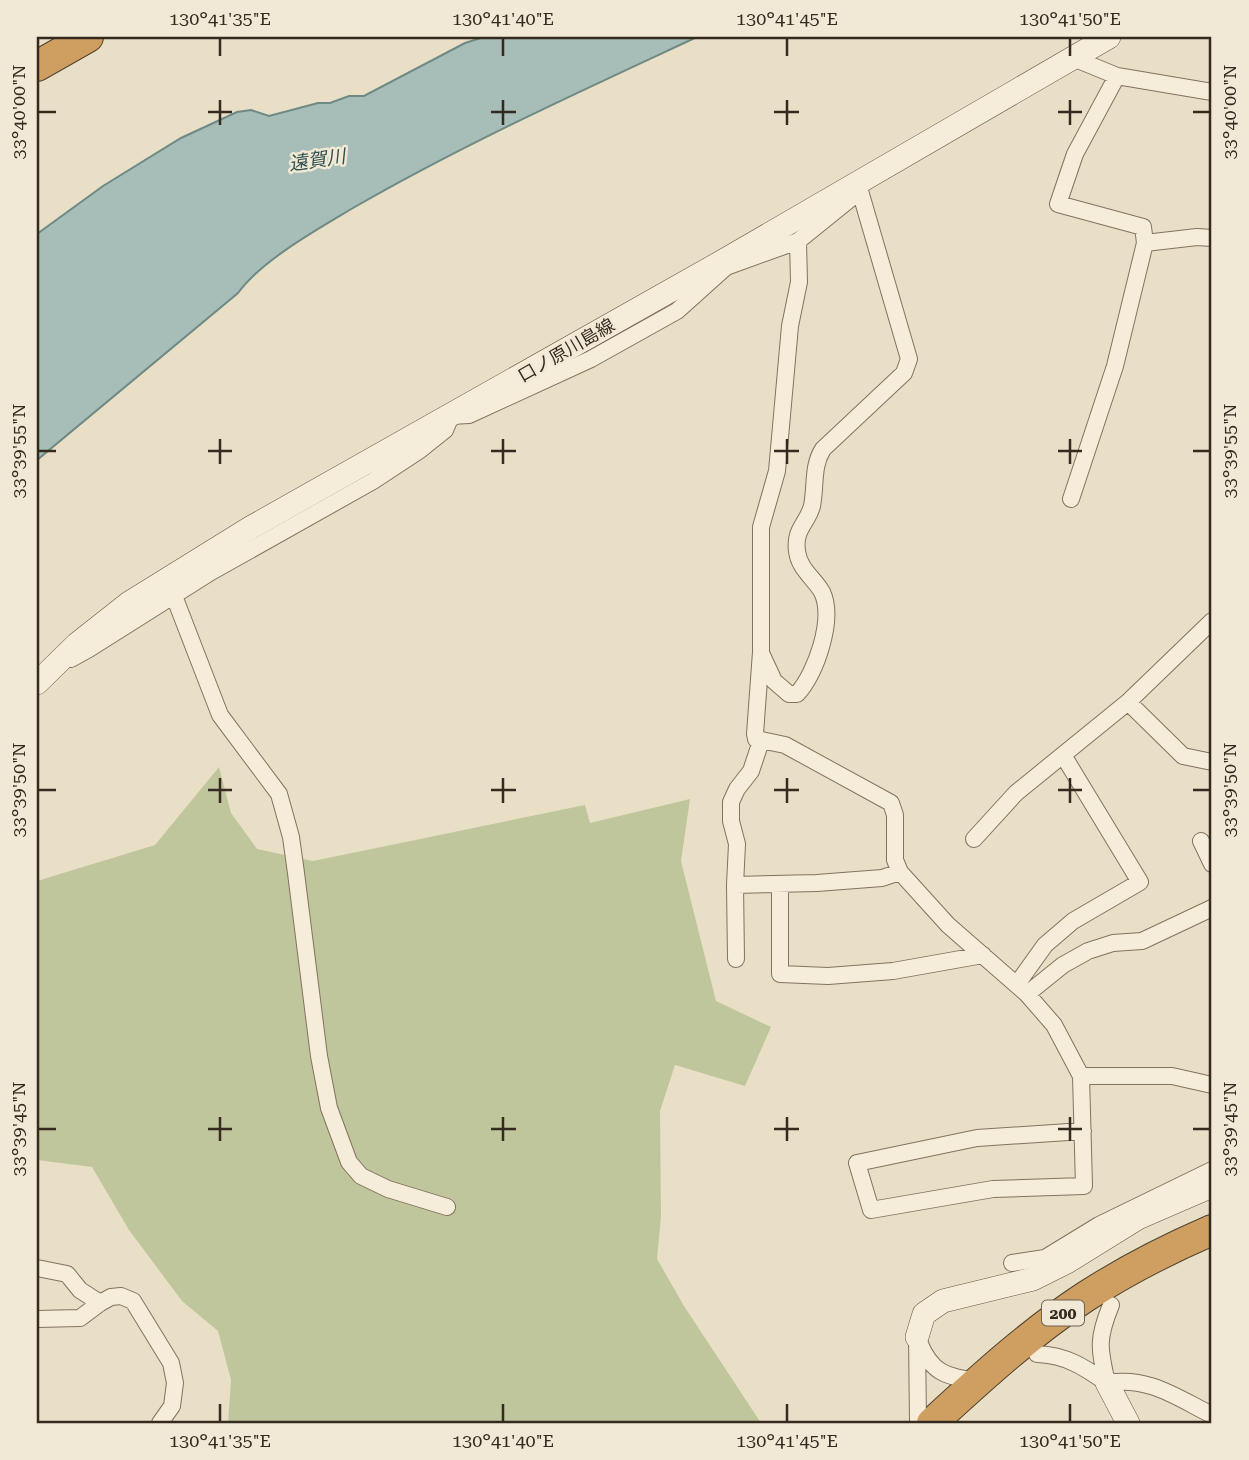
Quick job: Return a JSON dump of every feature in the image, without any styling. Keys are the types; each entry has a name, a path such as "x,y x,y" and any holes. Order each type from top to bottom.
{"highway":[{"path":"37,66 88,37"},
{"name":"200","path":"932,1423 977,1381 1084,1298 1146,1262 1212,1230"},
{"name":"200","path":"957,1423 1037,1354 1111,1305 1212,1249"}],"main road":[{"name":"口ノ原川島線","path":"45,675 77,644 129,603 169,577 317,489 859,188 1109,37"},
{"path":"917,1337 924,1314 943,1301 1032,1279 1067,1262 1138,1217 1212,1186"},
{"path":"1107,1383 1128,1423"}],"street":[{"path":"1073,58 1118,76 1212,92"},
{"path":"1071,499 1115,366 1145,243 1143,227 1058,204 1075,154 1118,76"},
{"path":"725,264 798,241 859,188 909,359 904,373 823,449 817,458 812,508 799,527 797,551 805,570 821,590 828,608 818,653 797,694 789,694 774,681 761,652"},
{"path":"1145,243 1197,237 1212,238"},
{"path":"798,241 799,282 790,326 777,471 761,527 761,652 756,739 785,745 891,803 895,815 895,860 900,872 948,925 1022,989 1054,1025 1081,1076 1083,1131 1084,1186 993,1189 871,1210 857,1163 977,1138 1083,1131"},
{"path":"45,675 211,572 373,481 445,430 451,416"},
{"path":"174,596 220,715 279,794 296,873 326,1095 349,1162 361,1176 447,1207"},
{"path":"974,839 1016,793 1128,702 1212,621"},
{"path":"1128,702 1183,756 1212,762"},
{"path":"736,959 737,844 731,821 731,802 751,771 761,741"},
{"path":"1022,989 1045,945 1073,921 1140,882 1063,755"},
{"path":"1201,841 1212,864"},
{"path":"735,885 882,878 900,872"},
{"path":"779,884 780,974 828,976 893,971 983,955"},
{"path":"1022,989 1088,951 1113,943 1142,941 1212,908"},
{"path":"1081,1076 1172,1076 1212,1085"},
{"path":"1012,1264 1045,1258 1099,1225 1212,1170"},
{"path":"37,1268 67,1274 80,1290 100,1303"},
{"path":"37,1319 80,1318 111,1297 121,1296 133,1301 171,1363 175,1383 172,1406 160,1423"},
{"path":"1107,1383 1099,1345 1101,1329 1111,1305"},
{"path":"917,1337 926,1360 938,1371 952,1377 977,1381"},
{"path":"917,1337 918,1423"},
{"path":"1037,1354 1054,1355 1076,1362 1107,1383 1124,1380 1141,1382 1212,1415"}],"green space":[{"path":"219,767 231,813 257,849 313,861 585,805 590,823 690,799 681,861 716,1001 771,1027 745,1086 675,1065 660,1111 661,1216 657,1259 684,1306 761,1423 228,1423 231,1380 218,1331 182,1301 129,1230 92,1167 37,1160 37,881 155,845"}],"water":[{"name":"遠賀川","path":"484,37 697,37 480,140 395,184 308,235 261,269 238,293 37,460 37,234 103,186 181,138 237,112 251,110 269,116 318,103 330,103 349,96 364,96 465,43"}]}
